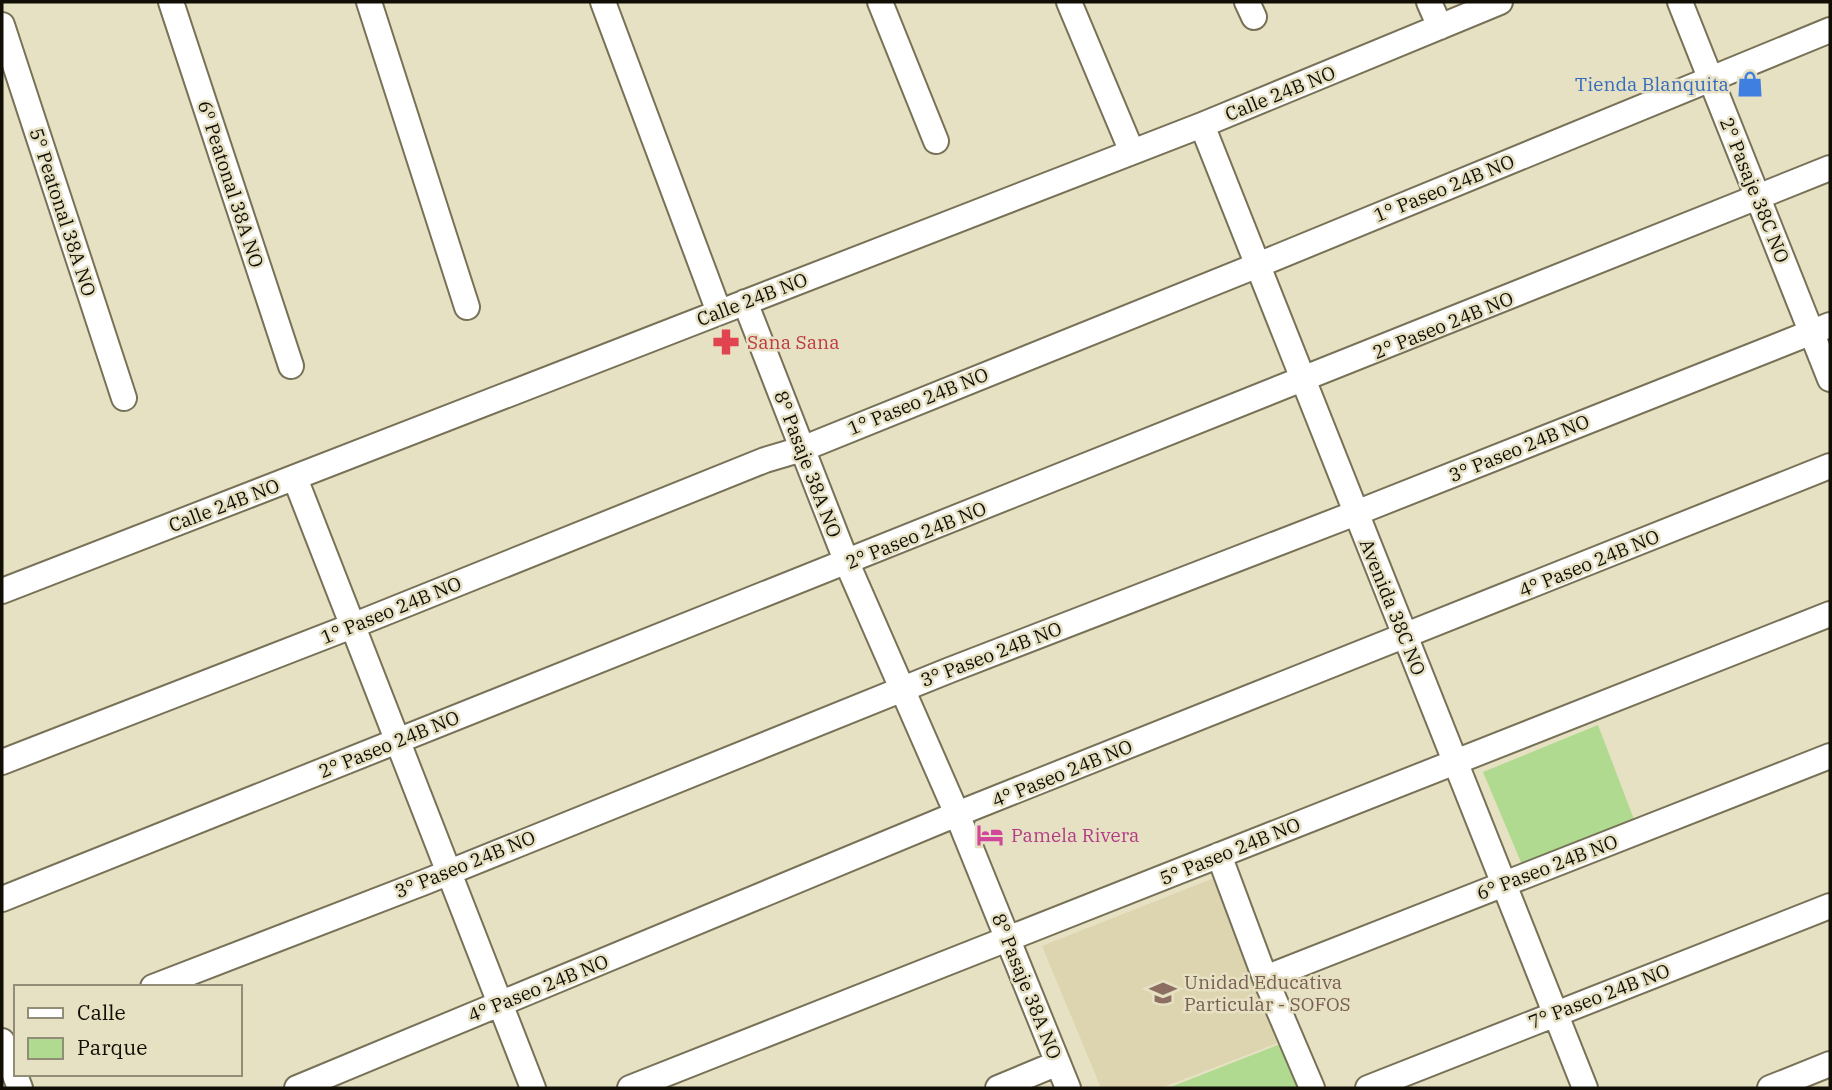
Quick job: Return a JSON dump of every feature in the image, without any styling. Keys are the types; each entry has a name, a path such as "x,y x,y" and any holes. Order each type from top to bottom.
{"street":[{"name":"6º Peatonal 38A NO","path":"171,2 291,366"},
{"path":"369,2 467,307"},
{"path":"603,2 719,312"},
{"path":"880,2 936,141"},
{"path":"1069,2 1132,152"},
{"path":"1429,2 1440,27"},
{"name":"Calle 24B NO","path":"2,591 1202,125 1500,2"},
{"name":"2° Pasaje 38C NO","path":"1680,2 1758,199 1821,329 1830,379"},
{"name":"5° Peatonal 38A NO","path":"2,25 124,398"},
{"name":"1° Paseo 24B NO","path":"2,762 352,626 765,460 802,449 1830,30"},
{"name":"Avenida 38C NO","path":"1202,125 1585,1088"},
{"name":"2° Paseo 24B NO","path":"2,900 1830,169"},
{"name":"8° Pasaje 38A NO","path":"745,303 847,563 957,814 1068,1088"},
{"name":"3° Paseo 24B NO","path":"158,985 1821,329"},
{"name":"4° Paseo 24B NO","path":"297,1088 957,814 1830,466"},
{"path":"295,478 533,1088"},
{"name":"5° Paseo 24B NO","path":"630,1088 1830,614"},
{"name":"6° Paseo 24B NO","path":"1265,978 1830,756"},
{"path":"1219,855 1265,978 1312,1088"},
{"name":"7° Paseo 24B NO","path":"1368,1088 1830,906"},
{"path":"6,1043 14,1069"},
{"path":"998,1088 1058,1063"},
{"path":"1770,1088 1830,1065"}],"shaded area":[{"name":"Unidad Educativa Particular - SOFOS","path":"1219,876 1283,1041 1161,1088 1101,1088 1042,946"}],"green space":[{"path":"1598,725 1635,822 1523,867 1483,772"},
{"path":"1283,1043 1301,1088 1168,1088"}],"place":[{"name":"Tienda Blanquita","path":"1750,84"},
{"name":"Sana Sana","path":"726,342"},
{"name":"Pamela Rivera","path":"990,835"},
{"name":"Unidad Educativa Particular - SOFOS","path":"1163,993"}]}
